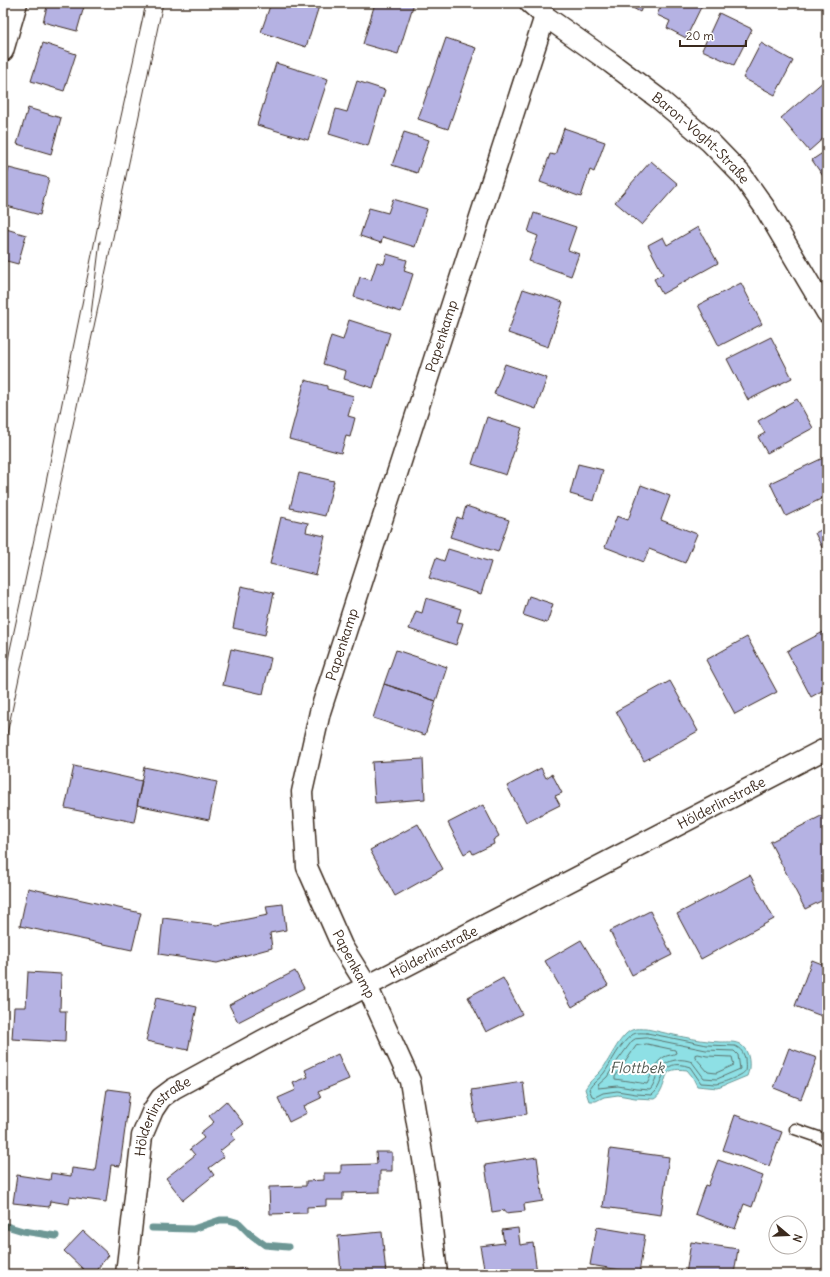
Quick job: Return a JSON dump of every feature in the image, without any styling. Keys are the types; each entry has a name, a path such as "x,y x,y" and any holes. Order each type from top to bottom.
{"street":[{"path":"3,51 16,3"},
{"name":"Baron-Voght-Straße","path":"530,3 545,16 659,99 710,142 742,174 766,208 827,313"},
{"name":"Papenkamp","path":"437,1274 427,1183 410,1080 367,986 342,946 307,867 302,792 320,712 545,16"},
{"name":"Hölderlinstraße","path":"126,1274 142,1136 153,1110 161,1098 173,1089 225,1060 827,748"}],"lane":[{"path":"795,1128 827,1140"}],"water":[{"name":"Flottbek","path":"634,1029 647,1029 702,1040 737,1043 744,1048 748,1055 749,1064 747,1076 718,1088 697,1086 687,1070 679,1069 673,1070 667,1074 660,1093 654,1099 618,1095 604,1097 596,1101 589,1101 585,1089 603,1068 618,1043 627,1033"}],"building":[{"path":"48,3 85,3 77,31 43,22"},
{"path":"271,3 320,3 306,47 261,32"},
{"path":"375,3 414,3 398,54 363,44"},
{"path":"624,3 644,3 640,12"},
{"path":"662,3 703,3 686,38 667,28 670,21 657,15"},
{"path":"719,13 752,29 734,65 702,50"},
{"path":"446,38 476,48 448,129 418,119"},
{"path":"43,43 76,54 64,91 31,81"},
{"path":"761,43 793,61 775,95 743,78"},
{"path":"276,63 328,79 308,140 257,125"},
{"path":"825,80 827,82 827,135 809,151 781,118"},
{"path":"357,81 385,90 368,146 329,134 336,109 347,112"},
{"path":"28,108 61,118 51,154 17,144"},
{"path":"564,128 605,142 594,172 590,170 581,197 540,182 550,154 555,155"},
{"path":"404,132 429,140 417,173 392,165"},
{"path":"827,150 827,182 812,160"},
{"path":"651,161 678,184 642,225 615,202"},
{"path":"9,168 49,178 40,215 3,205 3,190"},
{"path":"393,199 427,209 415,247 383,237 381,243 360,236 369,208 388,213"},
{"path":"534,213 576,227 568,250 579,254 571,276 529,261 538,236 528,232"},
{"path":"698,227 718,263 662,294 654,279 663,274 648,245 663,237 667,245"},
{"path":"3,228 26,235 18,264 3,260"},
{"path":"387,254 407,260 404,271 413,274 401,312 354,297 360,277 371,280 377,262 384,264"},
{"path":"741,283 762,324 719,346 698,305"},
{"path":"523,289 563,302 548,347 508,333"},
{"path":"3,300 8,301 3,319"},
{"path":"349,320 390,333 373,388 344,379 346,371 323,364 331,336 343,340"},
{"path":"771,337 792,378 748,400 727,359"},
{"path":"505,364 547,378 536,409 494,394"},
{"path":"305,380 327,386 327,389 354,396 348,416 355,418 350,437 346,436 341,453 289,439"},
{"path":"797,399 813,428 767,453 758,437 765,433 758,421"},
{"path":"487,417 522,428 506,475 472,464"},
{"path":"823,458 827,465 827,496 786,516 770,483"},
{"path":"578,464 603,470 594,501 570,494"},
{"path":"299,473 334,481 325,516 290,508"},
{"path":"641,485 670,496 661,520 697,534 685,563 649,549 644,562 605,547 617,516 628,520"},
{"path":"466,506 509,520 498,552 450,537 457,517 462,519"},
{"path":"281,517 308,523 306,532 325,536 316,575 270,564"},
{"path":"827,527 827,558 815,533"},
{"path":"448,549 491,562 481,594 429,578 436,558 444,561"},
{"path":"241,586 274,593 265,635 233,628"},
{"path":"529,596 553,604 547,623 523,615"},
{"path":"426,598 461,609 457,622 463,623 456,645 409,629 416,611 422,613"},
{"path":"827,630 827,688 811,697 787,651"},
{"path":"747,637 777,692 735,714 706,660"},
{"path":"231,649 271,658 263,694 223,685"},
{"path":"396,650 447,667 436,701 384,684"},
{"path":"670,681 698,731 644,761 616,711"},
{"path":"384,684 436,701 425,735 373,718"},
{"path":"423,759 425,799 375,803 372,762"},
{"path":"74,766 142,781 134,822 65,808"},
{"path":"144,767 217,782 209,820 137,805"},
{"path":"541,768 546,778 552,774 562,793 555,796 560,805 526,822 507,786"},
{"path":"483,805 499,836 493,840 494,844 473,854 471,850 464,854 448,823"},
{"path":"827,813 827,898 805,909 770,842"},
{"path":"418,824 443,869 395,896 370,850"},
{"path":"750,875 774,919 701,959 677,914"},
{"path":"28,888 141,913 132,950 20,926"},
{"path":"283,904 286,930 270,933 272,948 217,963 159,954 163,918 217,925 268,915 266,906"},
{"path":"650,911 672,955 632,975 610,931"},
{"path":"581,940 608,985 572,1007 545,961"},
{"path":"812,960 827,966 827,1018 795,1006"},
{"path":"295,971 304,988 238,1022 229,1005"},
{"path":"28,972 61,974 60,1011 66,1011 65,1042 12,1039 14,1007 26,1007"},
{"path":"503,978 522,1014 486,1032 468,997"},
{"path":"156,998 197,1007 188,1050 146,1041"},
{"path":"789,1048 817,1058 801,1099 774,1088"},
{"path":"338,1054 349,1079 318,1092 321,1098 304,1106 307,1113 289,1122 278,1098 296,1090 293,1083 308,1077 305,1070"},
{"path":"523,1082 527,1114 476,1122 471,1090"},
{"path":"107,1089 130,1092 120,1166 111,1165 106,1202 70,1197 69,1204 50,1201 49,1207 13,1203 17,1175 50,1180 51,1173 71,1176 72,1168 95,1171"},
{"path":"226,1101 244,1124 231,1134 235,1139 220,1151 224,1157 209,1168 214,1175 183,1200 166,1178 195,1155 190,1149 204,1138 200,1133 214,1122 209,1116"},
{"path":"735,1115 782,1132 769,1166 723,1150"},
{"path":"610,1149 669,1157 661,1215 603,1207"},
{"path":"376,1152 392,1152 392,1171 380,1171 380,1192 343,1193 343,1200 326,1200 326,1206 307,1207 307,1213 270,1214 269,1187 306,1186 306,1181 324,1180 324,1173 341,1173 341,1165 377,1164"},
{"path":"537,1157 543,1201 524,1204 525,1211 505,1213 505,1210 492,1212 485,1165"},
{"path":"718,1160 763,1176 752,1207 744,1204 735,1229 695,1214 705,1185 708,1186"},
{"path":"597,1227 645,1235 639,1273 590,1265"},
{"path":"518,1228 520,1245 533,1243 537,1273 485,1274 480,1246 504,1243 502,1230"},
{"path":"83,1231 109,1255 97,1269 102,1274 80,1274 84,1270 64,1251"},
{"path":"382,1232 386,1274 341,1274 338,1236"},
{"path":"691,1242 738,1249 734,1274 686,1274"},
{"path":"246,1268 247,1274 221,1274 221,1272"}],"waterway":[{"name":"Flottbek","path":"152,1228 193,1229 220,1220 229,1220 239,1223 250,1234 265,1245 288,1247"},
{"name":"Flottbek","path":"3,1225 23,1231 56,1236"}],"tram line":[{"path":"3,682 41,507 107,180 146,3"},
{"path":"3,753 163,3"},
{"path":"90,323 100,241"}]}
